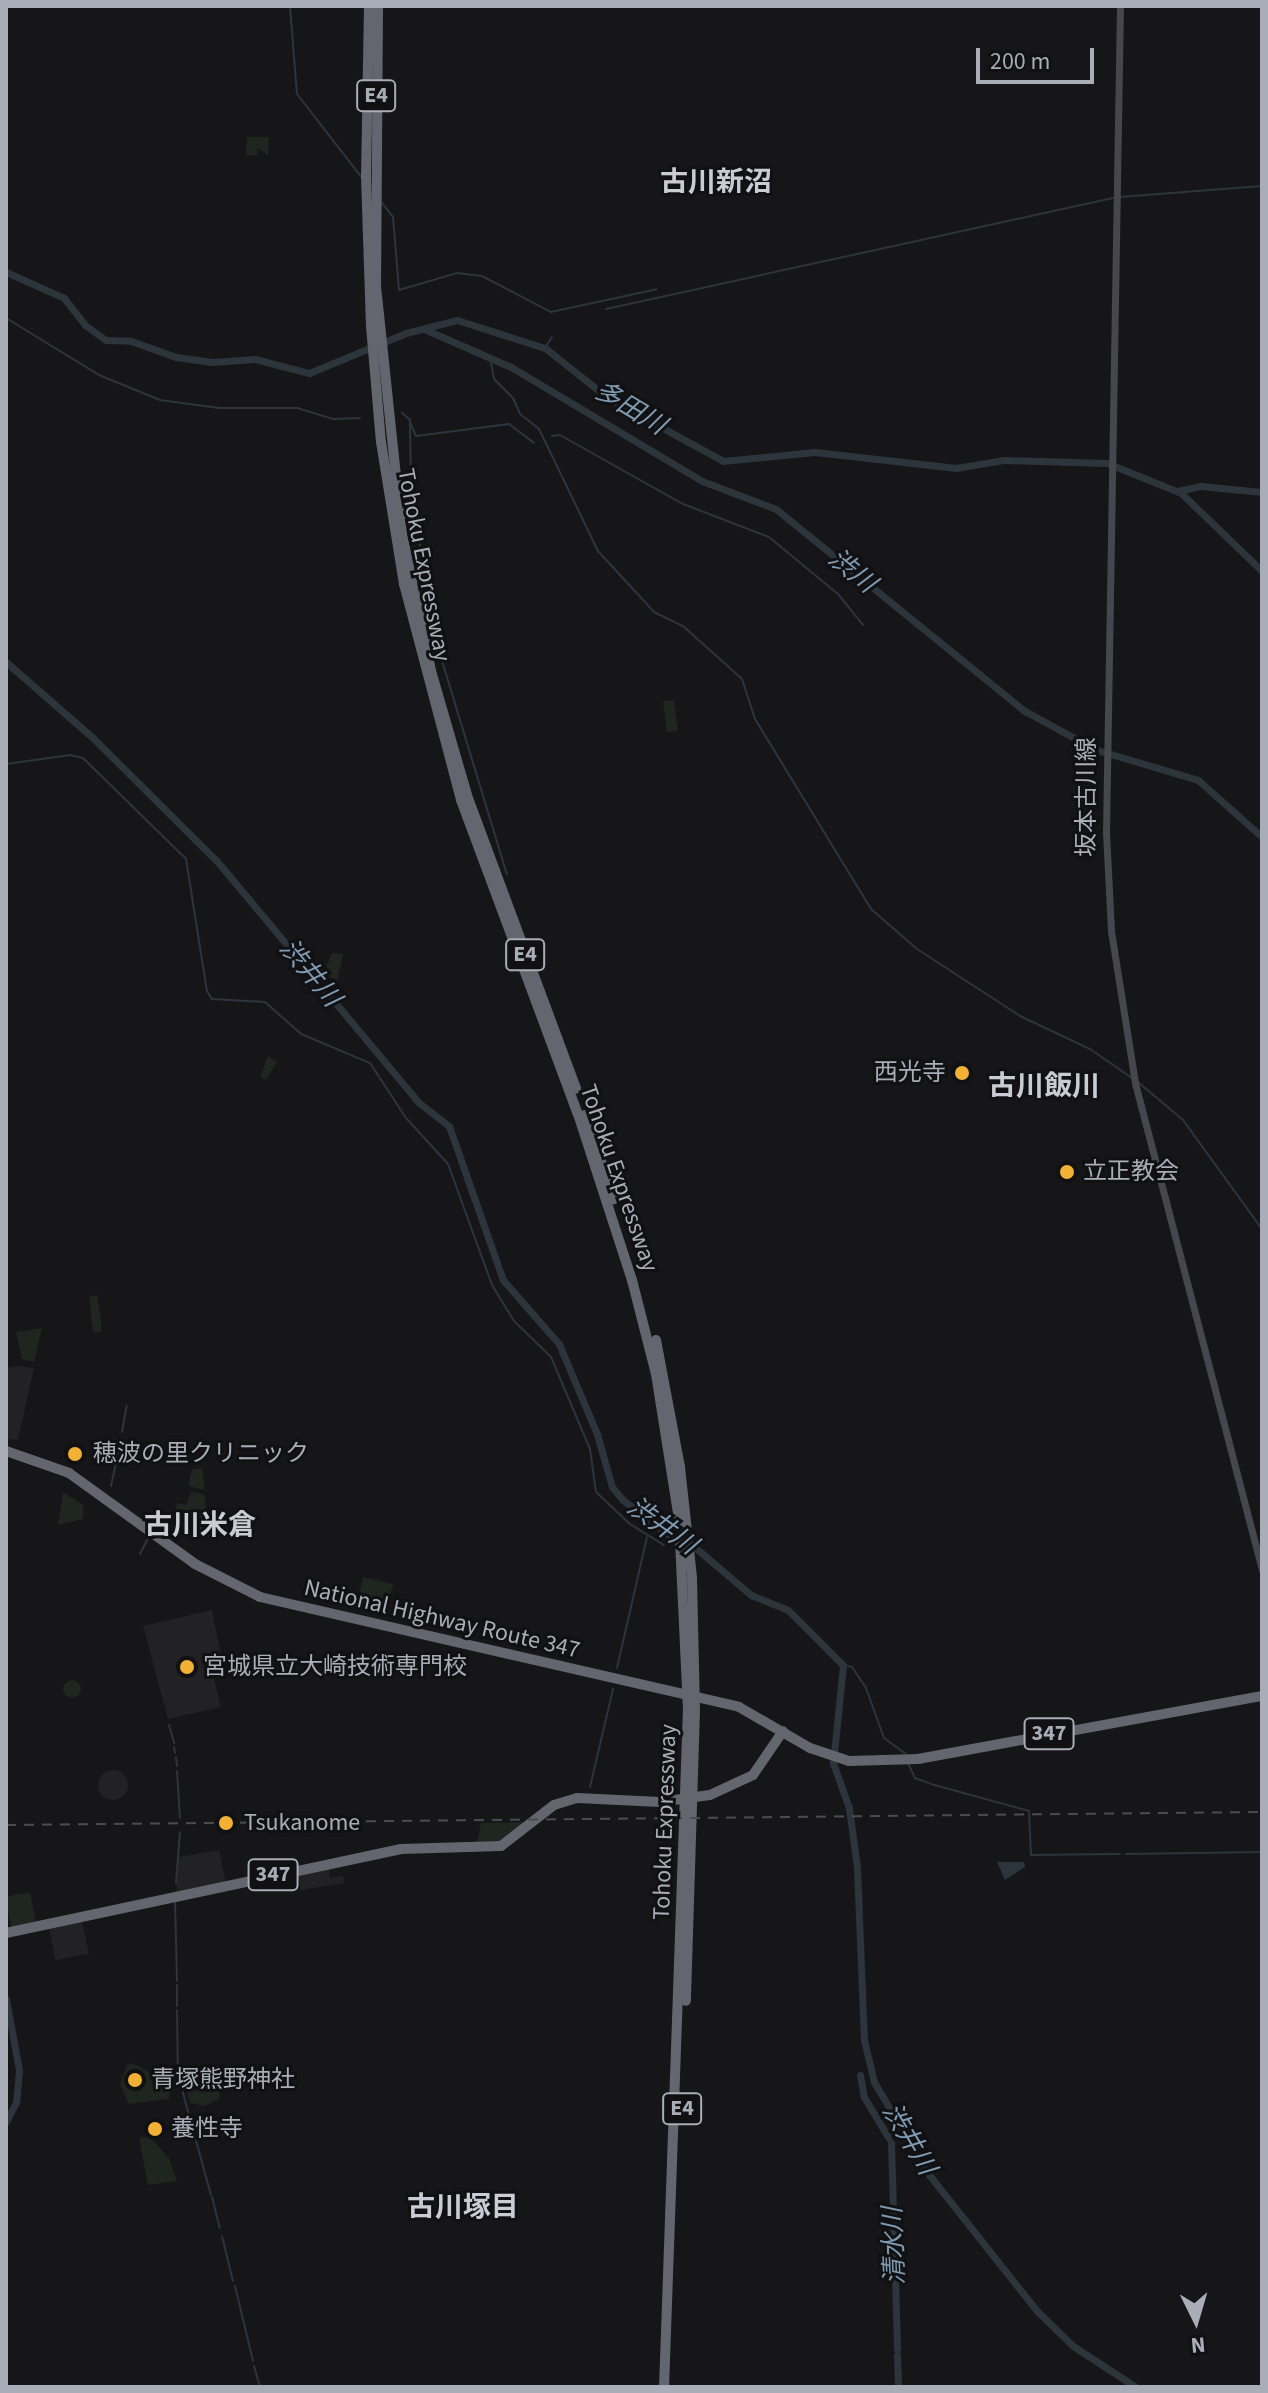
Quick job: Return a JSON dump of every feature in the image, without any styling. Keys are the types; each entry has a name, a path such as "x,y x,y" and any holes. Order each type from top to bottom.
{"highway":[{"name":"Tohoku Expressway","path":"369,6 366,201 379,383 395,536 428,687 461,800 618,1232 653,1359 684,1521 692,1687 671,2387"},
{"name":"Tohoku Expressway","path":"375,325 378,6"},
{"name":"National Highway Route 347","path":"6,1448 59,1463 195,1564 260,1597 739,1707 832,1756 897,1762 1262,1696"},
{"name":"347","path":"6,1933 401,1849 492,1849 516,1839 538,1819 577,1798 660,1802 733,1789 753,1775 783,1731"},
{"name":"Tohoku Expressway","path":"664,2387 689,1831"}],"main road":[{"name":"坂本古川線","path":"1120,6 1107,737 1111,931 1135,1083 1262,1570"}],"shaded area":[{"path":"247,137 269,137 268,156 258,148 257,155 246,155"},
{"path":"674,700 678,731 667,732 663,701"},
{"path":"332,953 343,954 337,983 324,971"},
{"path":"268,1056 277,1062 266,1080 260,1077"},
{"path":"97,1295 101,1332 93,1332 89,1297"},
{"path":"42,1328 34,1362 22,1359 16,1332"},
{"path":"6,1368 34,1368 18,1440 6,1439"},
{"path":"202,1468 205,1490 188,1486 192,1469"},
{"path":"63,1492 83,1505 83,1519 58,1525"},
{"path":"191,1492 204,1494 211,1537 183,1532 186,1519 174,1515 177,1503 186,1505"},
{"path":"363,1577 393,1584 388,1605 358,1598"},
{"name":"宮城県立大崎技術専門校","path":"212,1610 224,1672 213,1675 221,1707 168,1719 143,1626"},
{"path":"72,1680 81,1689 72,1698 63,1689"},
{"path":"113,1770 124,1774 128,1785 124,1796 113,1800 102,1796 98,1785 102,1774"},
{"path":"532,1822 510,1840 476,1847 481,1823"},
{"path":"219,1850 226,1883 176,1894 179,1857"},
{"path":"997,1862 1024,1862 1025,1867 1005,1880"},
{"path":"329,1868 330,1878 343,1876 344,1883 301,1890 298,1873"},
{"path":"30,1892 36,1922 11,1927 6,1897"},
{"path":"82,1921 89,1953 56,1960 49,1928"},
{"path":"133,2063 150,2073 153,2086 170,2087 169,2099 129,2104 120,2084 127,2065"},
{"path":"219,2089 220,2099 204,2106 190,2103 187,2092"},
{"path":"150,2137 169,2158 177,2181 148,2185 139,2138"}],"waterway":[{"path":"290,6 297,94 363,179"},
{"path":"1120,197 1262,186"},
{"path":"606,309 1113,198"},
{"path":"382,203 393,217 399,290 457,273 482,276 551,312 657,289"},
{"name":"多田川","path":"6,272 64,298 85,325 106,340 131,341 176,357 212,362 255,359 309,373 406,333 457,320 545,348 608,398 723,461 815,452 956,468 1004,460 1107,463 1181,493 1262,571"},
{"path":"6,318 99,375 160,400 219,408 297,408 334,419 360,418"},
{"name":"渋川","path":"424,329 511,367 702,481 776,509 1025,711 1094,749 1198,780 1262,837"},
{"path":"545,348 552,337"},
{"path":"490,358 494,379 513,398 520,414 539,429 598,551 654,612 683,626 742,679 755,719 871,909 917,949 1020,1016 1090,1049 1132,1078"},
{"path":"402,413 410,420 411,492 436,641 507,874"},
{"path":"410,422 416,436 509,424 534,443"},
{"path":"552,436 560,435 683,504 769,537 838,594 863,625"},
{"path":"1177,491 1201,486 1262,492"},
{"name":"渋井川","path":"6,662 93,738 216,860 418,1102 449,1126 503,1280 559,1344 597,1434 612,1487 623,1500 674,1539 691,1544 751,1595 788,1610 843,1665 833,1763 849,1808 857,1867 864,2040 874,2082 930,2176 1037,2311 1073,2346 1136,2387"},
{"path":"6,764 70,755 83,758 186,859 207,991 212,999 265,1002 301,1034 370,1063 406,1118 448,1164 492,1285 514,1321 551,1357 590,1449 596,1492 630,1524 664,1545"},
{"path":"1138,1082 1183,1120 1262,1229"},
{"path":"122,1432 127,1405"},
{"path":"111,1486 121,1439"},
{"path":"617,1668 647,1537"},
{"path":"140,1554 147,1540"},
{"path":"843,1665 852,1667 866,1688 884,1738 905,1753"},
{"path":"590,1787 613,1689"},
{"path":"169,1725 174,1743"},
{"path":"174,1747 175,1753"},
{"path":"176,1757 177,1766"},
{"path":"908,1763 915,1778 929,1783"},
{"path":"177,1771 180,1818"},
{"path":"931,1784 1029,1811 1031,1855 1120,1854"},
{"path":"176,1883 180,1832"},
{"path":"1126,1854 1262,1852"},
{"path":"175,1902 177,1981"},
{"path":"177,1985 177,2006"},
{"path":"6,1999 19,2070 16,2102 6,2122"},
{"path":"177,2010 178,2079"},
{"name":"清水川","path":"860,2075 864,2097 888,2137"},
{"path":"180,2082 211,2195"},
{"name":"清水川","path":"891,2143 897,2349"},
{"path":"212,2197 220,2228"},
{"path":"222,2236 233,2281"},
{"path":"235,2286 253,2361"},
{"name":"清水川","path":"897,2355 898,2387"},
{"path":"254,2366 260,2387"}],"railway":[{"path":"6,1825 1262,1812"}],"place":[{"name":"西光寺","path":"962,1073"},
{"name":"立正教会","path":"1067,1172"},
{"name":"穂波の里クリニック","path":"75,1454"},
{"name":"宮城県立大崎技術専門校","path":"187,1667"},
{"name":"Tsukanome","path":"226,1823"},
{"name":"青塚熊野神社","path":"135,2080"},
{"name":"養性寺","path":"155,2129"}],"district":[{"name":"古川新沼","path":"716,182"},
{"name":"古川飯川","path":"1044,1086"},
{"name":"古川米倉","path":"200,1525"},
{"name":"古川塚目","path":"463,2207"}]}
